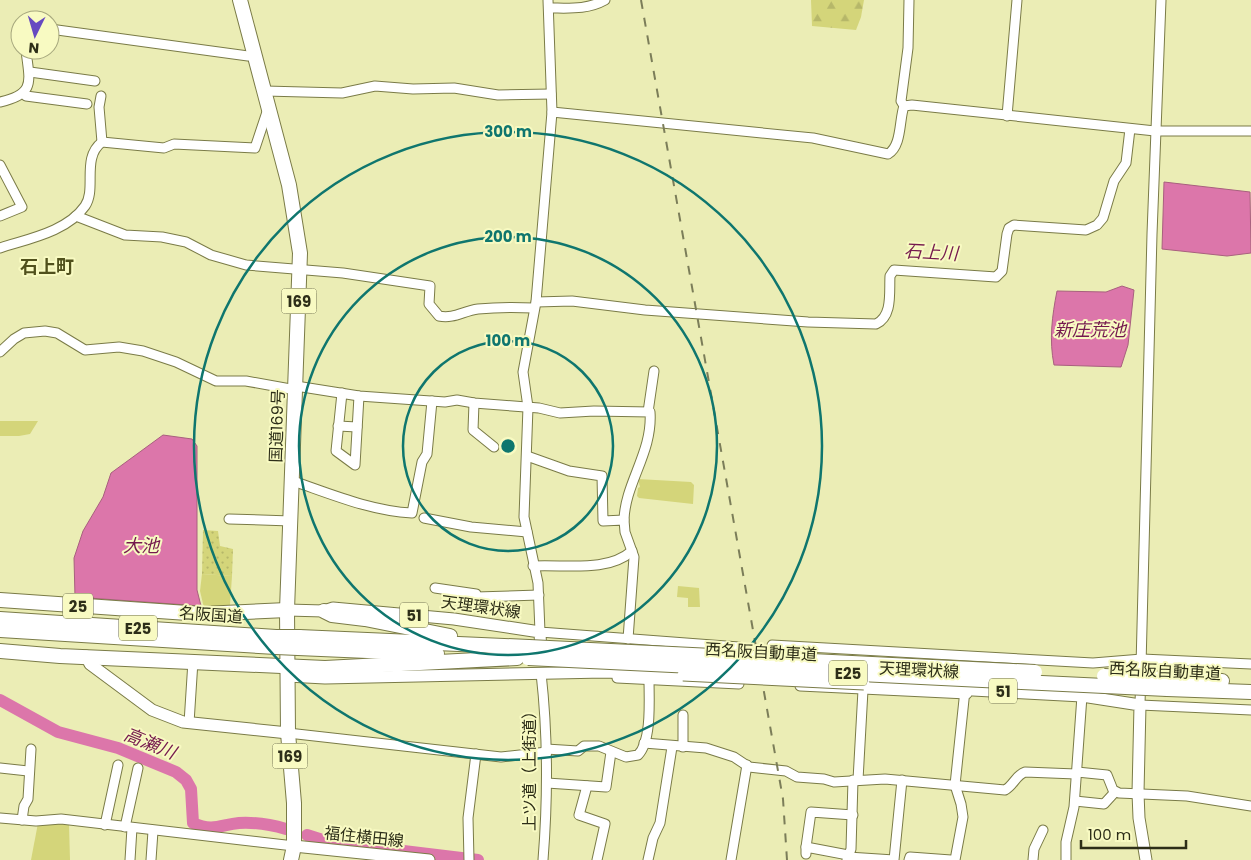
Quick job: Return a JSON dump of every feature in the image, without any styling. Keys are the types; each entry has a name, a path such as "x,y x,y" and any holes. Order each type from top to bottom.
{"highway":[{"name":"国道169号","path":"240,0 265,91 296,218 300,269 287,610 288,733 294,803 293,853"},
{"name":"25","path":"0,600 202,614 287,610"},
{"path":"324,611 332,615 365,619 440,635 502,641 523,652"},
{"name":"名阪国道","path":"0,619 276,642"},
{"name":"名阪国道","path":"0,630 299,643"},
{"name":"西名阪自動車道","path":"299,643 523,652 1168,684 1251,692"},
{"path":"0,651 222,662 287,671 378,666 523,652"},
{"name":"西名阪自動車道","path":"1168,684 1251,683"}],"main road":[{"name":"天理環状線","path":"287,610 324,611 333,608 454,619 540,632 541,673"},
{"path":"86,656 90,664 152,710 189,723 288,733"},
{"name":"天理環状線","path":"287,671 325,678 572,672 683,675 864,687 965,691 992,690 1082,696 1140,705"},
{"path":"1140,705 1138,793 1139,818 1146,860"},
{"name":"福住横田線","path":"293,853 430,860"}],"street":[{"path":"605,0 596,5 579,8 549,4 552,112 535,305 523,372 528,407 524,498 527,532 539,595 540,632 739,647"},
{"path":"552,112 813,138 888,154 893,151 896,145 904,106 901,102 908,48 909,0"},
{"path":"1007,116 1017,0"},
{"path":"1161,0 1155,132 1140,705 1251,710"},
{"path":"60,30 248,56 254,54"},
{"path":"0,102 23,94 30,82 28,60"},
{"path":"30,72 95,81"},
{"path":"265,91 342,93 375,86 413,89 454,88 498,95 551,94"},
{"path":"23,94 26,96 86,104"},
{"path":"0,248 51,231 76,216 86,204 92,155 102,142 100,96"},
{"path":"904,106 912,105 1155,132 1251,131"},
{"path":"102,142 164,148 174,144 255,148 268,107"},
{"path":"76,216 125,235 162,237 186,242 210,255 246,265 300,269 430,286 429,304 439,316 450,318 475,310 572,300 645,310 808,322 876,324 884,319 887,313 890,276 894,270 996,277 1002,271 1009,228 1014,225 1086,230 1097,225 1103,218 1114,180 1126,163 1130,129"},
{"path":"0,165 3,179 22,207 0,216"},
{"path":"0,352 24,333 45,331 57,333 85,350 118,347 143,351 176,362 216,381 246,382 359,396 446,402 457,400 528,407 560,413 648,412"},
{"path":"628,639 634,557 625,532 624,520 630,486 639,471 647,443 650,413 648,412 654,372"},
{"path":"342,393 336,451 355,465 359,396"},
{"path":"293,481 393,512 412,513 422,462 427,454 432,401"},
{"path":"474,403 473,430 494,447"},
{"path":"338,426 357,427"},
{"path":"527,456 569,471 602,476 603,521 624,520"},
{"path":"229,518 291,521"},
{"path":"424,518 471,527 527,532"},
{"path":"534,566 587,566 604,564 623,559 632,551"},
{"path":"435,588 476,594 476,598 539,595"},
{"path":"772,645 1093,663 1142,660 1251,664"},
{"path":"189,723 193,661"},
{"path":"572,672 598,677 739,684"},
{"name":"上ツ道（上街道）","path":"541,673 547,783 543,860"},
{"path":"288,733 501,757 546,751 578,750 584,746 599,746 611,752 632,757 642,751 644,743 648,718 649,680"},
{"path":"782,685 864,687 848,857"},
{"path":"955,860 963,817 962,804 955,785 965,691"},
{"path":"1066,860 1066,842 1075,801 1082,696"},
{"path":"683,715 683,747"},
{"path":"644,743 672,747 706,748 734,757 747,765 786,772 797,777 824,779 834,782 902,780 1005,790 1025,772 1077,773 1107,775 1115,792"},
{"path":"648,860 653,838 660,823 672,747"},
{"path":"22,820 24,806 28,799 28,770 31,749"},
{"path":"547,783 606,787 611,752"},
{"path":"469,860 468,818 476,754"},
{"path":"105,825 118,765"},
{"path":"731,860 747,765"},
{"path":"0,768 28,770"},
{"path":"130,860 129,828 138,768"},
{"path":"853,815 811,812 806,850 848,857 894,860 902,780"},
{"path":"587,786 579,815 605,824 597,860"},
{"path":"1075,801 1104,804 1115,792 1187,796 1251,806"},
{"path":"0,818 22,820 61,819 293,853"},
{"path":"1033,860 1034,849 1043,830"},
{"path":"151,860 153,831"},
{"path":"909,860 910,857 951,860"}],"green space":[{"path":"811,0 864,0 856,30 812,26"},
{"path":"0,421 38,421 30,434 0,436"},
{"path":"638,479 691,482 694,485 693,504 639,498 637,496 638,488 640,487"},
{"path":"203,530 218,531 220,546 233,549 232,576 202,574"},
{"path":"202,574 232,576 230,605 204,608 200,591"},
{"path":"678,586 699,588 700,607 688,607 688,598 677,597"},
{"path":"38,823 69,824 70,860 31,860"}],"water":[{"path":"1164,182 1250,192 1251,253 1227,256 1162,249"},
{"name":"新庄荒池","path":"1122,286 1134,290 1128,345 1121,367 1054,365 1052,328 1057,291 1106,292"},
{"name":"大池","path":"163,435 192,439 197,446 197,590 201,606 75,597 74,558 83,531 103,497 111,473"}],"waterway":[{"name":"高瀬川","path":"0,700 58,732 118,748 176,772 186,780 191,789 193,823 206,827 251,823 286,829"},
{"name":"高瀬川","path":"307,835 329,842 478,860"}],"railway":[{"path":"641,0 783,799 787,860"}],"district":[{"name":"石上町","path":"47,266"}],"water label":[{"name":"石上川","path":"931,252"}]}
